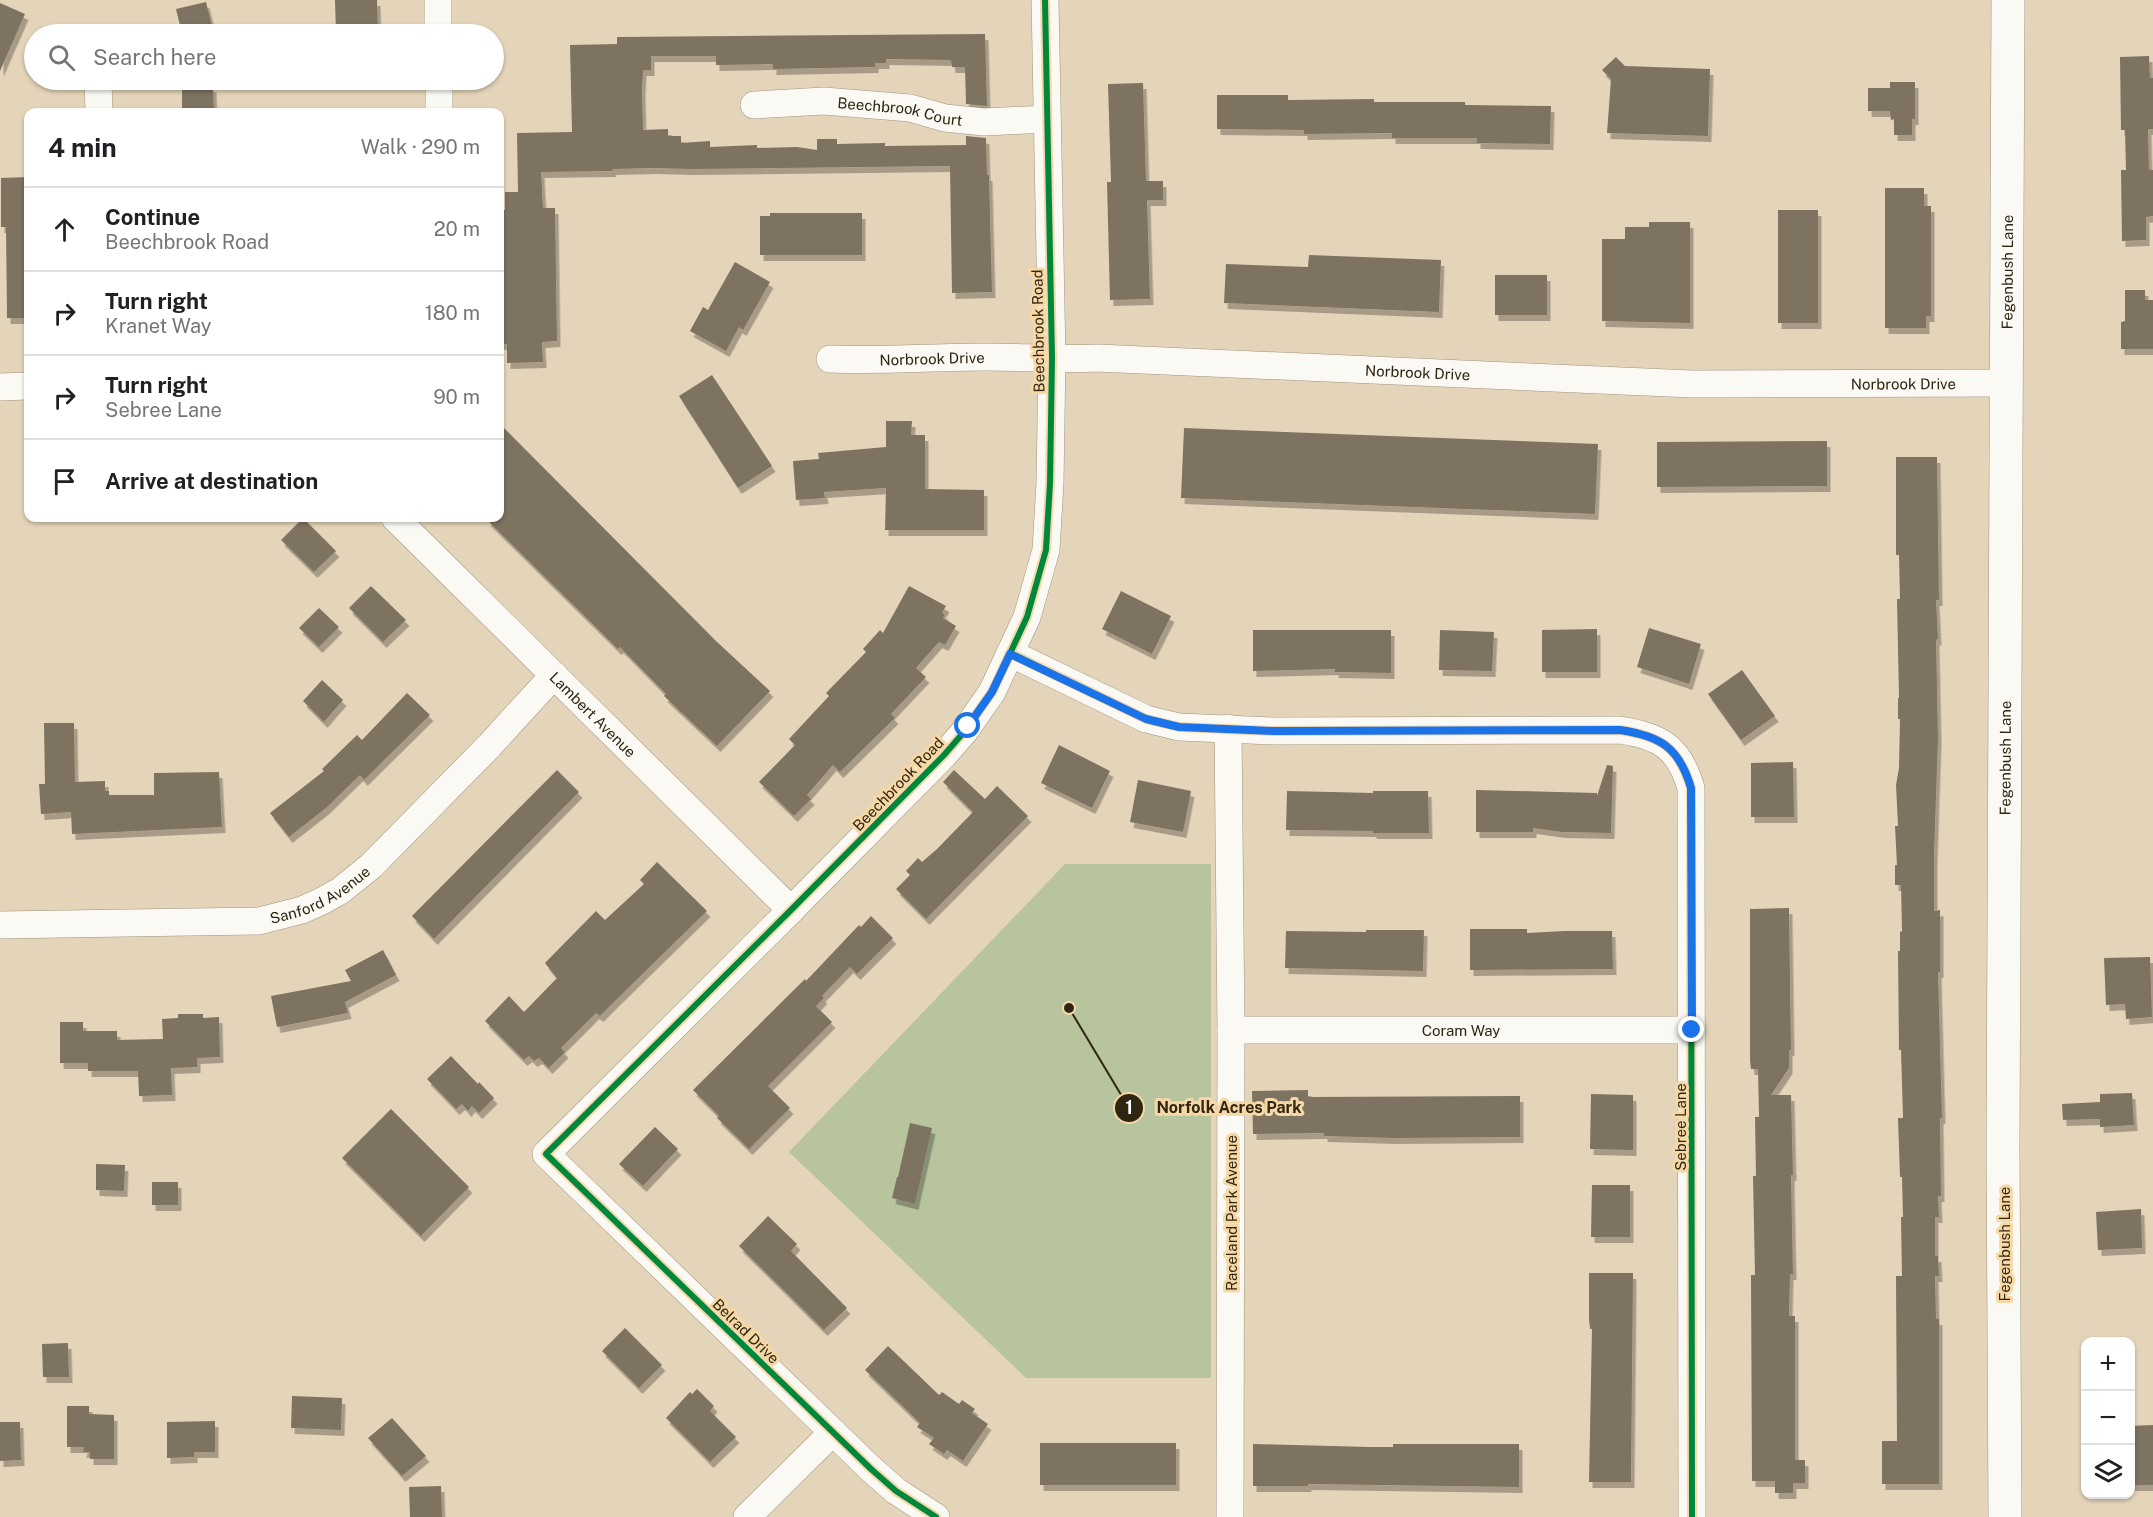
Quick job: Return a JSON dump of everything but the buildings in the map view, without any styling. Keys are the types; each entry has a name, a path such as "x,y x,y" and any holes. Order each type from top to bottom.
{"main road":[{"name":"Fegenbush Lane","path":"2005,1517 2003,1127 2008,0"}],"street":[{"path":"438,0 438,24"},
{"name":"Beechbrook Road","path":"546,1154 791,910 964,732 992,692 1027,617 1046,550 1050,483 1052,358 1045,0"},
{"path":"98,90 99,108"},
{"path":"439,90 439,108"},
{"name":"Beechbrook Court","path":"754,105 824,101 910,108 945,118 984,122 1047,119"},
{"name":"Norbrook Drive","path":"830,359 865,361 912,358 1052,358 1692,384 2006,383"},
{"path":"0,387 24,386"},
{"name":"Lambert Avenue","path":"399,522 791,910"},
{"path":"1010,654 1146,719 1179,727 1228,728"},
{"name":"Sanford Avenue","path":"0,925 259,921 302,910 320,902 340,891 371,866 490,745 554,675"},
{"name":"Sebree Lane","path":"1228,728 1274,731 1620,730 1645,734 1664,745 1678,757 1691,788 1692,1517"},
{"name":"Raceland Park Avenue","path":"1228,728 1231,1030 1230,1517"},
{"name":"Coram Way","path":"1231,1030 1692,1030"},
{"name":"Belrad Drive","path":"546,1154 896,1491 936,1517"},
{"path":"747,1517 833,1432"}],"green space":[{"path":"1065,864 1211,864 1211,1378 1026,1378 789,1152"}],"cycle path":[{"path":"936,1517 896,1491 871,1469 546,1154 944,755 964,732 992,692 1027,617 1046,550 1050,483 1052,358 1045,0"},
{"path":"1010,653 1146,719 1179,727 1274,731 1620,730 1657,740 1674,753 1691,788 1692,1517"}],"place":[{"name":"Norfolk Acres Park","path":"1069,1008"}],"route":[{"path":"968,726 992,692 1010,654 1146,719 1179,727 1274,731 1620,730 1653,737 1678,757 1691,788 1692,1030"}]}
